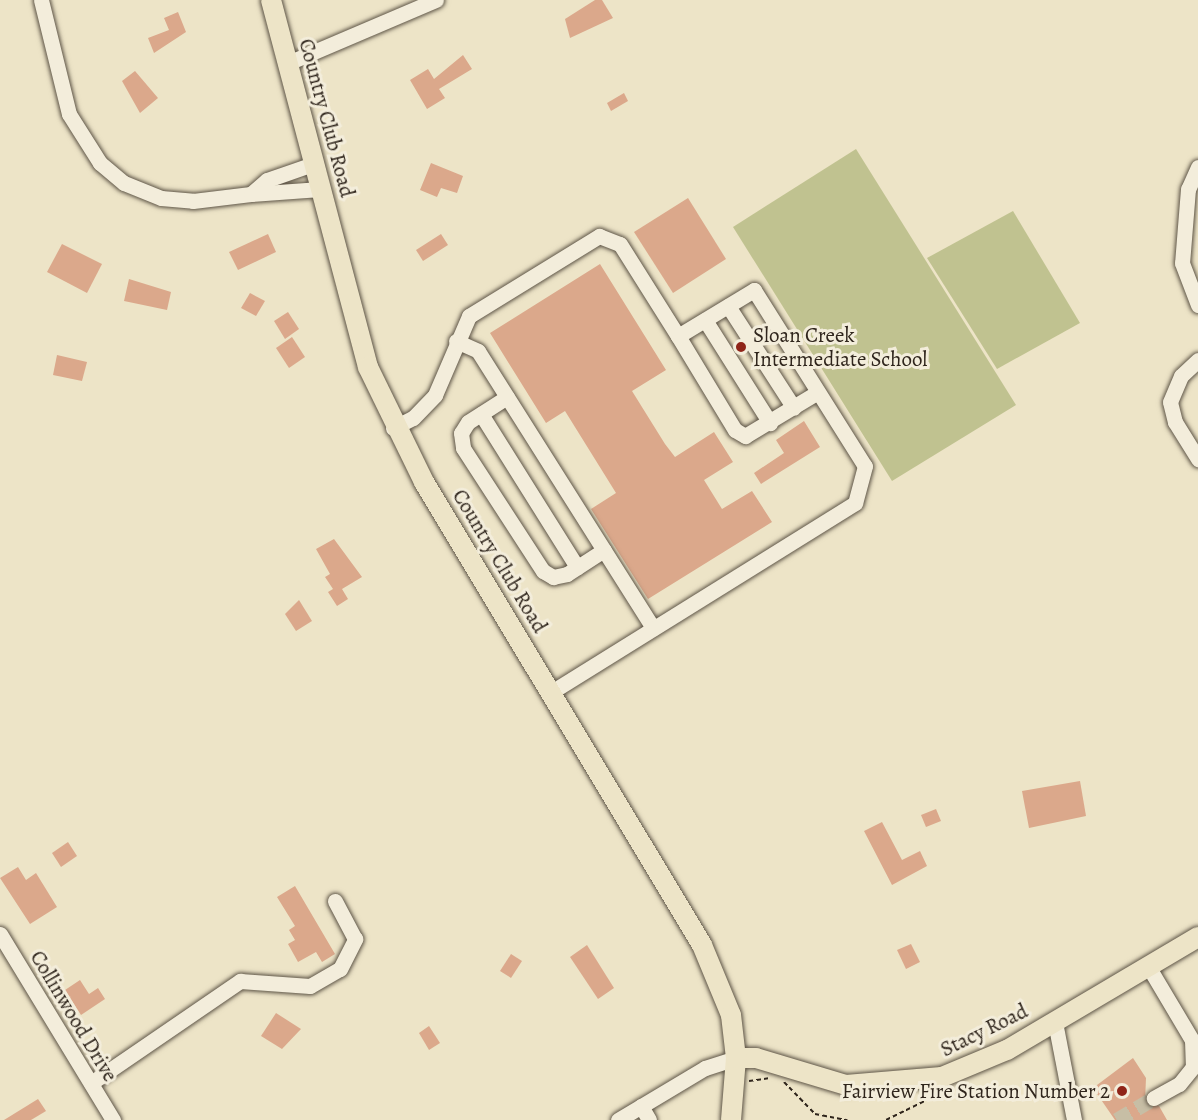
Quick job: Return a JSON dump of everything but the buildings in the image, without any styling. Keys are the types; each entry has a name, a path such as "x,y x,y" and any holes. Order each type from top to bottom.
{"main road":[{"name":"Country Club Road","path":"271,0 368,367 393,428 702,945 724,992 736,1058 730,1120"},
{"name":"Stacy Road","path":"736,1058 756,1058 846,1085 905,1084 975,1065 1055,1022 1198,936"}],"street":[{"path":"41,0 69,114 99,163 124,183 161,198 193,201 320,189"},
{"path":"288,63 436,0"},
{"path":"251,194 267,180 313,165"},
{"path":"1198,167 1188,189 1182,263 1198,305"},
{"path":"393,428 413,418 435,394 456,341 470,316 599,236 620,244 735,430 745,436 818,392"},
{"path":"551,692 855,503 865,466 754,290 678,336"},
{"path":"728,306 794,408"},
{"path":"705,320 770,423"},
{"path":"456,341 478,351 653,628"},
{"path":"1198,360 1181,376 1170,402 1175,423 1198,459"},
{"path":"507,397 481,414 461,434 463,448 543,571 553,577 577,567 604,550"},
{"path":"481,414 577,567"},
{"path":"90,1083 240,981 310,986 340,969 355,939 334,902"},
{"name":"Collinwood Drive","path":"0,934 113,1120"},
{"path":"1148,966 1192,1040 1192,1067 1179,1084 1154,1098"},
{"path":"1055,1022 1074,1120"},
{"path":"618,1120 705,1068 736,1058"},
{"path":"641,1107 649,1120"}],"path":[{"path":"735,1081 774,1078 815,1114 847,1120"}],"green space":[{"path":"856,149 1016,405 892,481 733,227"},
{"path":"1013,211 1080,323 997,369 927,258"}],"tunnel":[{"path":"1117,1120 1154,1098"}],"place":[{"name":"Sloan Creek Intermediate School","path":"741,347"},
{"name":"Fairview Fire Station Number 2","path":"1122,1091"}]}
